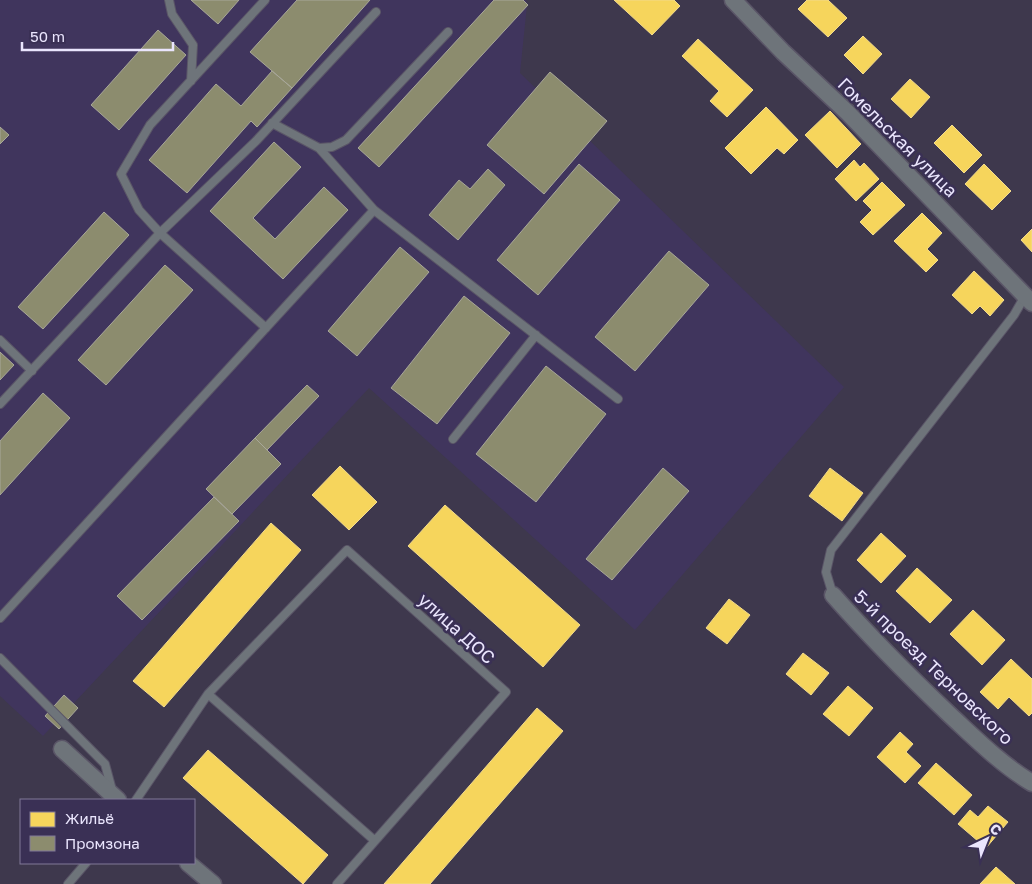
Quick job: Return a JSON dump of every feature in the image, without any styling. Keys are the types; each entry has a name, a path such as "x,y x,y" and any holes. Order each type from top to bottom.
{"street":[{"name":"Гомельская улица","path":"733,0 783,52 848,112 1028,300"},
{"name":"5-й проезд Терновского","path":"833,595 890,656 960,724 1017,774 1032,783"},
{"path":"62,749 116,799"},
{"path":"189,864 212,884"}],"lane":[{"path":"170,0 172,14 193,45 191,81"},
{"path":"266,0 150,125 121,174 139,210 160,233 266,328"},
{"path":"0,404 160,233 272,123 376,12"},
{"path":"319,148 332,147 346,140 448,32"},
{"path":"272,123 319,148 374,210 618,399"},
{"path":"0,618 374,210"},
{"path":"833,595 826,572 831,550 1014,315 1028,300"},
{"path":"453,438 536,336"},
{"path":"0,340 32,371"},
{"name":"улица ДОС","path":"208,694 347,550 506,692 337,884"},
{"path":"0,658 105,764 116,799"},
{"path":"137,799 208,694 374,840"},
{"path":"68,884 85,864"}],"shaded area":[{"path":"0,0 526,0 520,73 844,387 635,630 369,388 43,736 0,696"}],"building: Жильё":[{"path":"614,0 674,0 680,6 652,35"},
{"path":"807,0 828,0 847,18 828,37 798,9"},
{"path":"863,36 882,54 863,74 844,55"},
{"path":"698,39 753,90 727,117 710,101 719,91 682,56"},
{"path":"910,79 930,97 911,118 891,99"},
{"path":"766,107 798,140 784,154 777,148 751,174 725,148"},
{"path":"830,111 861,144 837,168 805,135"},
{"path":"952,125 982,155 964,173 934,143"},
{"path":"854,160 860,167 864,163 879,179 856,201 835,179"},
{"path":"984,164 1011,191 992,210 965,184"},
{"path":"882,182 905,205 873,235 860,222 872,210 863,201"},
{"path":"922,213 942,233 927,249 938,260 926,272 894,241"},
{"path":"1032,229 1032,252 1021,240"},
{"path":"974,271 1004,300 990,316 980,306 972,314 952,295"},
{"path":"340,466 377,502 349,530 312,495"},
{"path":"830,468 863,493 842,521 809,496"},
{"path":"445,505 580,625 543,667 408,546"},
{"path":"271,523 301,550 164,707 133,681"},
{"path":"881,533 906,556 881,583 857,560"},
{"path":"917,568 952,600 930,623 896,591"},
{"path":"729,599 750,615 727,644 706,628"},
{"path":"973,610 1005,640 982,665 950,634"},
{"path":"803,653 829,673 811,695 786,674"},
{"path":"1011,659 1032,679 1032,713 1029,716 1009,697 998,709 980,692"},
{"path":"848,686 873,708 849,736 823,714"},
{"path":"537,708 563,731 430,884 384,884"},
{"path":"900,732 913,744 906,752 921,766 905,783 877,757"},
{"path":"208,750 328,855 303,884 183,778"},
{"path":"936,763 972,795 954,815 918,783"},
{"path":"988,806 1008,822 986,848 958,824 970,810 978,817"},
{"path":"996,867 1015,884 980,884"}],"building: Промзона":[{"path":"191,0 239,0 218,24"},
{"path":"297,0 370,0 292,88 250,52"},
{"path":"494,0 523,0 528,5 379,167 358,148"},
{"path":"158,30 186,55 119,130 91,105"},
{"path":"272,71 292,88 257,127 251,121 187,193 149,160 216,84 241,106"},
{"path":"550,72 607,121 544,194 487,145"},
{"path":"0,127 9,135 0,144"},
{"path":"274,142 301,167 253,218 275,239 324,187 348,210 283,279 210,211"},
{"path":"579,164 620,200 538,295 497,260"},
{"path":"488,169 505,185 458,240 429,215 459,180 470,189"},
{"path":"104,212 129,235 43,329 18,307"},
{"path":"400,247 429,272 357,356 328,331"},
{"path":"669,251 709,285 635,371 595,337"},
{"path":"165,265 193,290 106,385 78,360"},
{"path":"464,296 510,333 437,424 391,388"},
{"path":"0,352 14,365 0,380"},
{"path":"546,366 606,414 536,502 476,454"},
{"path":"307,385 319,396 267,450 255,438"},
{"path":"43,393 70,418 0,495 0,441"},
{"path":"255,438 281,464 232,514 206,489"},
{"path":"663,468 689,491 612,580 586,559"},
{"path":"214,497 239,521 142,620 117,596"},
{"path":"64,695 78,708 59,729 45,716"}]}
